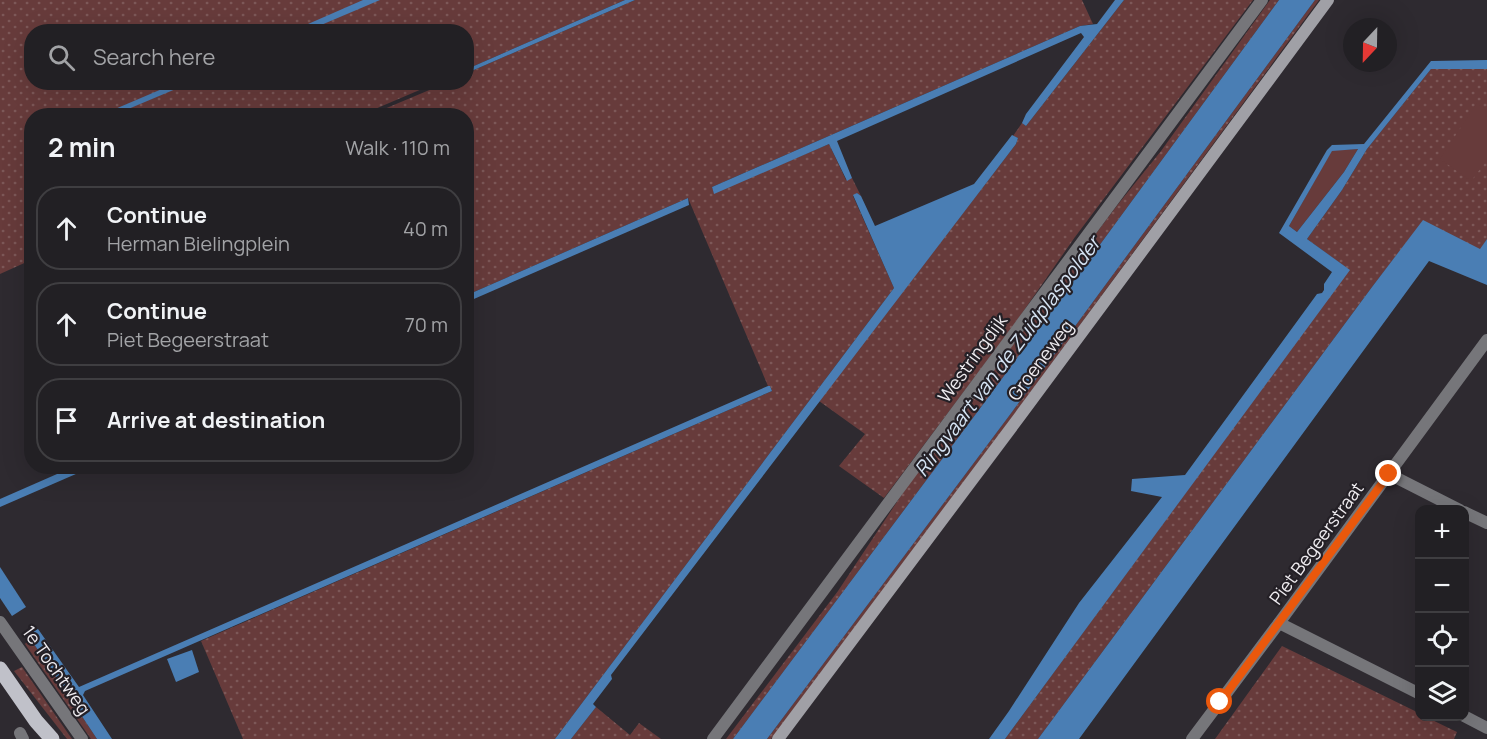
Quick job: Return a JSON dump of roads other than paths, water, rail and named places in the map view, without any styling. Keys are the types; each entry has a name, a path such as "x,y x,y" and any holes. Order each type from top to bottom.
{"main road":[{"path":"0,669 36,721 52,739"},
{"path":"36,721 45,739"}],"street":[{"name":"Westringdijk","path":"713,739 1262,0"},
{"name":"Groeneweg","path":"778,739 1007,435 1328,0"},
{"name":"Piet Begeerstraat","path":"1192,739 1487,340"},
{"path":"1389,474 1450,505"},
{"path":"1469,514 1487,523"},
{"name":"1e Tochtweg","path":"0,622 82,739"},
{"path":"1279,623 1415,692"},
{"path":"1469,719 1487,728"},
{"path":"1483,739 1487,732"}],"water":[{"path":"363,0 380,0 323,24 308,24"},
{"path":"625,0 635,0 474,70 474,66"},
{"path":"1115,0 1124,0 1026,126 1022,123 1026,114 1084,37 1081,33 837,141 852,178 847,181 829,144 714,194 712,187 1080,26 1097,24"},
{"path":"1279,0 1315,0 1009,416 767,739 733,739 987,399"},
{"path":"1487,60 1487,69 1431,69 1367,149 1342,190 1307,239 1350,270 1005,739 989,739 1079,603 1162,497 1131,491 1132,479 1185,475 1317,294 1324,290 1324,284 1332,272 1279,233 1327,150 1332,145 1364,144 1431,61","holes":["1358,149 1344,172 1297,232 1289,226 1332,151"]},
{"path":"160,90 173,90 131,108 117,108"},
{"path":"1012,135 1018,138 1016,144 611,675 612,679 593,704 596,707 571,739 555,739 894,288 853,195 857,193 861,196 875,226 974,184"},
{"path":"688,198 689,205 474,299 474,292"},
{"path":"1423,220 1480,249 1487,239 1487,285 1429,261 1079,739 1038,739 1372,287"},
{"path":"768,386 772,391 85,691 83,695 112,739 97,739 30,638 32,632 38,629 79,687"},
{"path":"57,474 76,474 0,507 0,499"},
{"path":"0,567 26,607 12,616 0,598"},
{"path":"192,650 199,672 176,682 167,659"}],"water label":[{"name":"Ringvaart van de Zuidplaspolder","path":"1007,356"}]}
